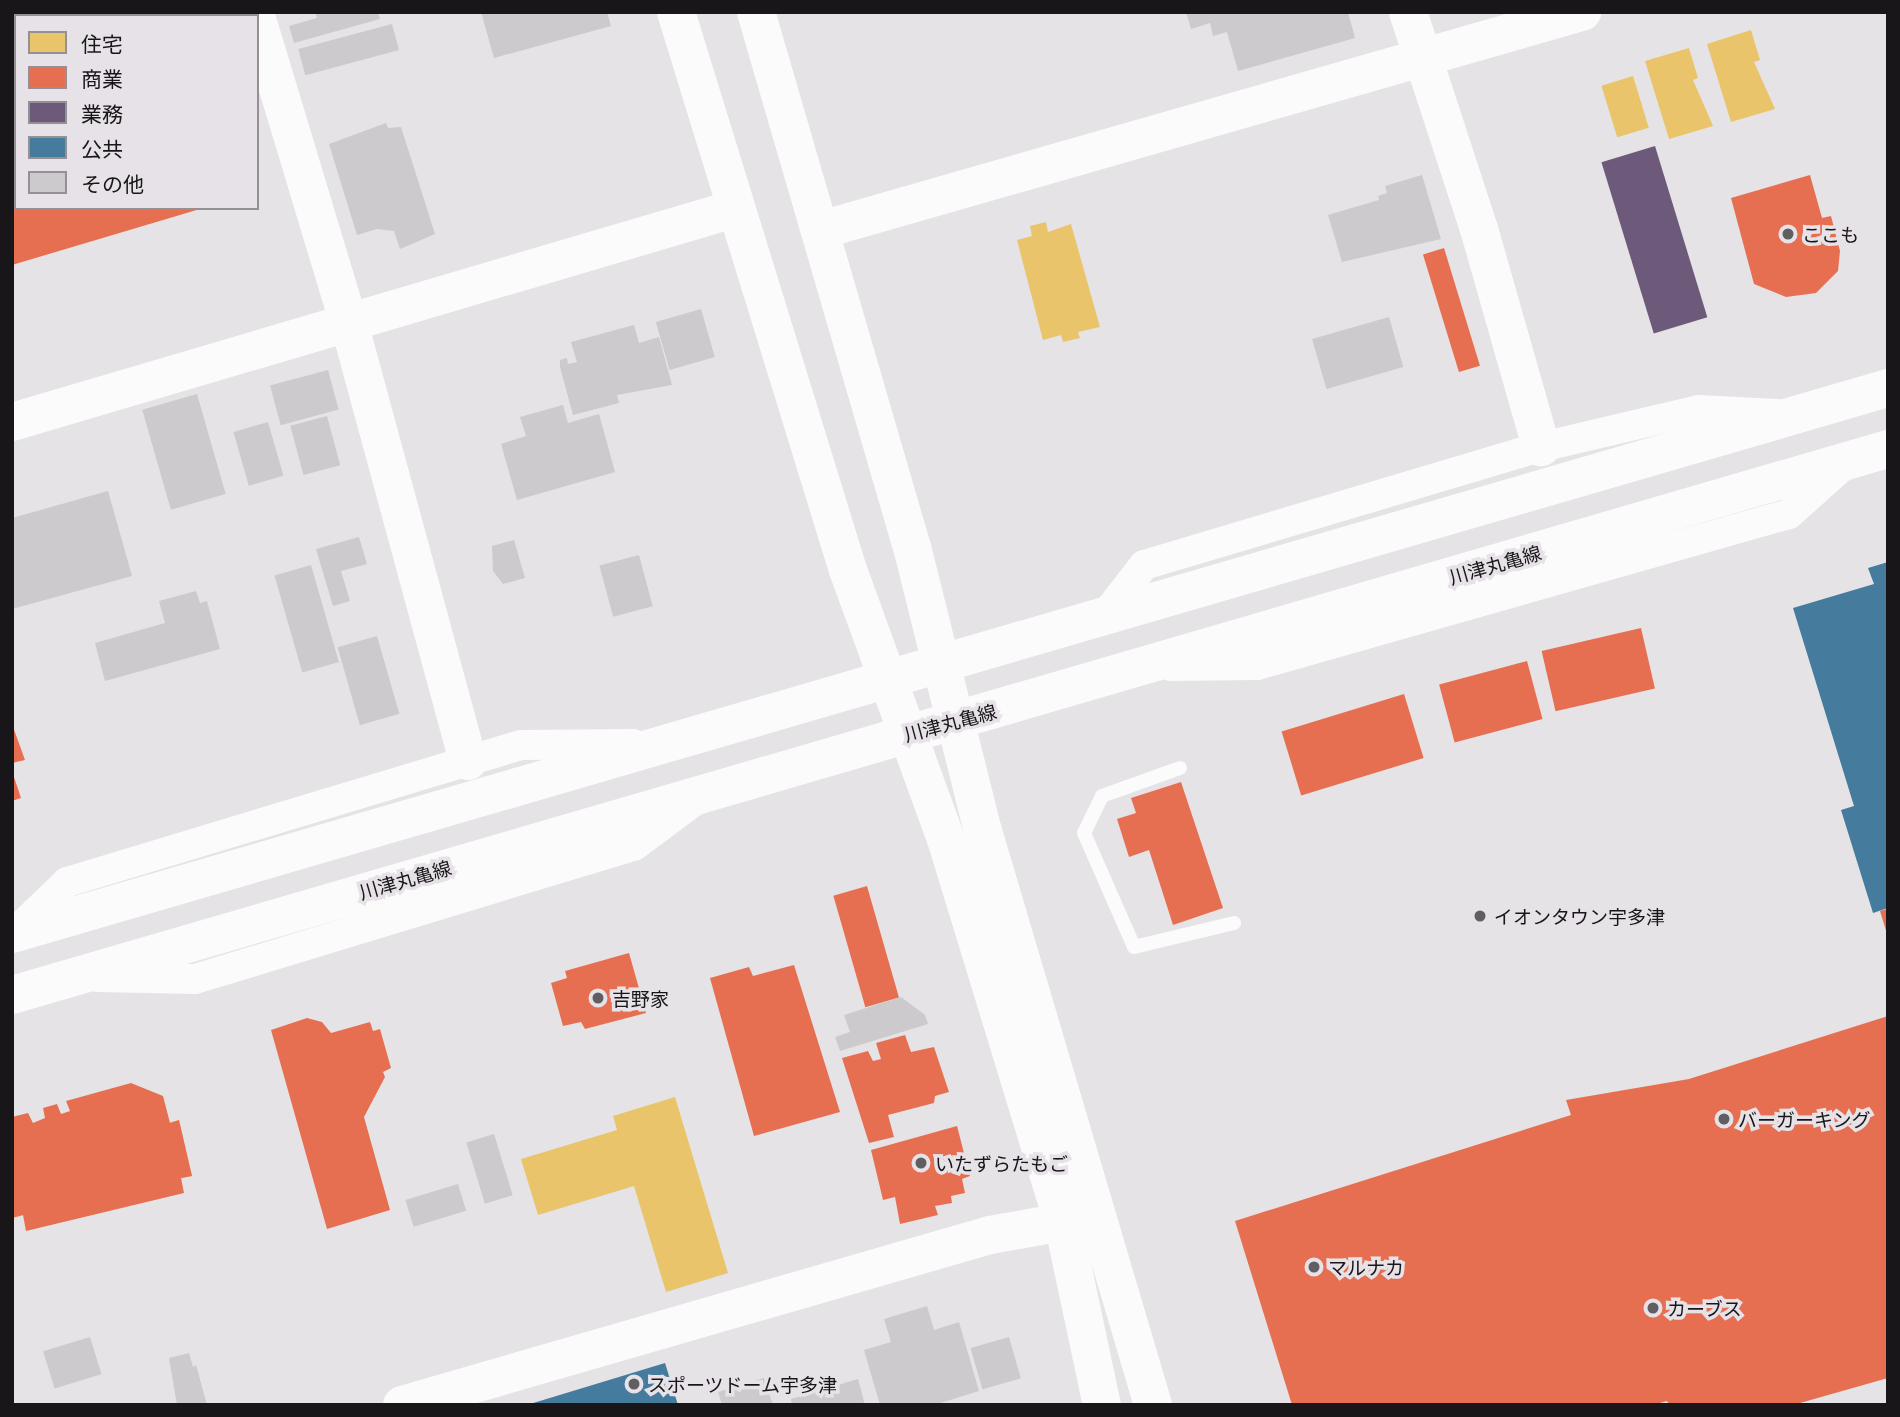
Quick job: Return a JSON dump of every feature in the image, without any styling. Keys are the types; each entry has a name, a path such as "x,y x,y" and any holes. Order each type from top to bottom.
{"street":[{"path":"676,12 734,209 884,678 946,839 1079,1215 1153,1405"},
{"path":"756,12 821,230 958,721 1079,1215 1102,1405"},
{"path":"1408,12 1479,229 1541,447"},
{"path":"821,230 1582,12"},
{"path":"259,26 349,323 468,761"},
{"path":"12,422 734,209"},
{"path":"13,934 655,744 1888,388"},
{"path":"1106,614 1144,565 1541,447 1699,410 1798,415"},
{"name":"川津丸亀線","path":"12,995 710,789 1147,667 1888,449"},
{"path":"13,934 67,882 522,745 655,744"},
{"path":"402,1405 990,1235 1079,1215"}],"lane":[{"path":"1180,768 1102,796 1084,833 1134,947 1234,923"}],"building: 住宅":[{"path":"1751,30 1760,60 1754,62 1775,109 1731,122 1707,44"},
{"path":"1689,48 1698,78 1693,80 1713,126 1669,139 1645,61"},
{"path":"1633,76 1649,128 1617,137 1601,86"},
{"path":"1046,222 1048,232 1071,224 1100,327 1078,332 1080,338 1063,342 1061,335 1043,340 1017,240 1032,236 1030,226"},
{"path":"675,1097 728,1273 666,1292 634,1186 538,1215 521,1159 617,1130 613,1116"},
{"path":"179,1120 192,1176 12,1218 15,1162"}],"building: 商業":[{"path":"12,12 94,14 14,14 14,210 197,210 12,265"},
{"name":"ここも","path":"1810,175 1822,218 1831,216 1840,251 1838,271 1816,293 1786,297 1754,284 1731,198"},
{"path":"1444,248 1480,366 1459,372 1423,254"},
{"path":"1641,628 1655,688 1556,711 1542,651"},
{"path":"1527,661 1543,719 1455,743 1439,685"},
{"path":"1404,694 1424,758 1301,795 1282,731"},
{"path":"12,724 25,760 12,763"},
{"path":"12,771 21,798 12,801"},
{"path":"1181,782 1223,908 1173,925 1149,850 1129,857 1117,819 1136,813 1131,798"},
{"path":"867,886 899,998 865,1007 833,896"},
{"path":"1880,911 1888,911 1887,934"},
{"name":"吉野家","path":"629,953 646,1013 585,1029 581,1022 563,1026 551,983 567,978 565,971"},
{"path":"794,965 840,1112 754,1136 710,978 749,967 753,976"},
{"path":"1888,1016 1888,1378 1793,1405 1669,1405 1667,1401 1653,1405 1292,1405 1235,1221 1571,1115 1566,1100 1689,1079"},
{"path":"307,1018 322,1022 331,1033 370,1022 373,1031 380,1029 391,1068 383,1072 385,1077 364,1117 390,1210 327,1229 271,1030"},
{"path":"905,1035 911,1052 934,1047 949,1092 935,1096 934,1103 888,1115 894,1137 869,1143 842,1058 868,1051 873,1061 881,1059 876,1043"},
{"path":"131,1083 163,1096 170,1123 179,1120 192,1176 181,1178 184,1193 26,1231 23,1215 12,1218 12,1117 28,1113 33,1123 45,1118 43,1108 57,1104 61,1114 70,1111 66,1101"},
{"name":"いたずらたもご","path":"957,1126 970,1176 962,1179 965,1193 951,1196 952,1203 935,1206 938,1215 900,1224 895,1197 883,1200 871,1150"}],"building: 業務":[{"path":"1655,146 1707,317 1654,334 1601,162"}],"building: 公共":[{"path":"1888,562 1888,908 1873,913 1841,810 1854,806 1793,608 1874,584 1868,568"},
{"name":"スポーツドーム宇多津","path":"665,1363 678,1405 530,1405 530,1404"}],"building: その他":[{"path":"315,12 378,12 380,19 294,43 289,26 317,18"},
{"path":"481,12 607,12 611,26 494,58"},
{"path":"1186,12 1348,12 1355,38 1238,71 1227,32 1213,36 1210,23 1191,29"},
{"path":"392,24 399,50 305,75 298,49"},
{"path":"386,123 388,128 401,127 435,234 400,249 394,231 377,229 357,235 329,144"},
{"path":"1422,175 1441,239 1342,262 1328,215 1379,200 1378,196 1387,193 1385,186"},
{"path":"701,309 715,357 670,370 656,322"},
{"path":"1389,317 1403,367 1326,389 1312,339"},
{"path":"634,325 639,343 659,337 672,385 617,395 619,403 573,415 560,367 560,360 567,358 568,364 577,362 571,342"},
{"path":"328,370 339,410 281,425 270,386"},
{"path":"197,394 226,494 171,510 142,410"},
{"path":"563,405 568,423 599,414 615,472 517,500 501,444 526,436 520,417"},
{"path":"327,416 340,465 303,475 290,426"},
{"path":"268,422 283,476 249,486 233,432"},
{"path":"108,491 132,576 12,609 12,518"},
{"path":"359,537 367,564 341,571 350,601 333,606 316,549"},
{"path":"514,540 525,578 503,584 493,571 492,546"},
{"path":"639,555 653,606 613,617 599,566"},
{"path":"311,565 339,662 302,673 274,575"},
{"path":"196,591 200,603 207,601 220,649 105,681 95,643 165,623 159,601"},
{"path":"377,636 399,714 360,725 338,647"},
{"path":"901,997 925,1015 928,1024 840,1051 835,1037 850,1032 844,1015"},
{"path":"494,1134 513,1195 485,1204 466,1142"},
{"path":"458,1184 466,1211 414,1227 405,1200"},
{"path":"927,1306 934,1330 959,1322 979,1391 934,1405 880,1405 864,1350 891,1342 884,1319"},
{"path":"90,1337 101,1374 55,1389 43,1351"},
{"path":"1009,1337 1021,1378 982,1389 971,1348"},
{"path":"189,1353 193,1367 196,1365 207,1405 177,1405 169,1358"},
{"path":"764,1378 773,1405 722,1405 718,1392"},
{"path":"858,1379 865,1405 792,1405 791,1399"}],"place":[{"name":"ここも","path":"1788,234"},
{"name":"イオンタウン宇多津","path":"1480,916"},
{"name":"吉野家","path":"598,998"},
{"name":"バーガーキング","path":"1724,1119"},
{"name":"いたずらたもご","path":"921,1163"},
{"name":"マルナカ","path":"1314,1267"},
{"name":"カーブス","path":"1653,1308"},
{"name":"スポーツドーム宇多津","path":"634,1384"}]}
